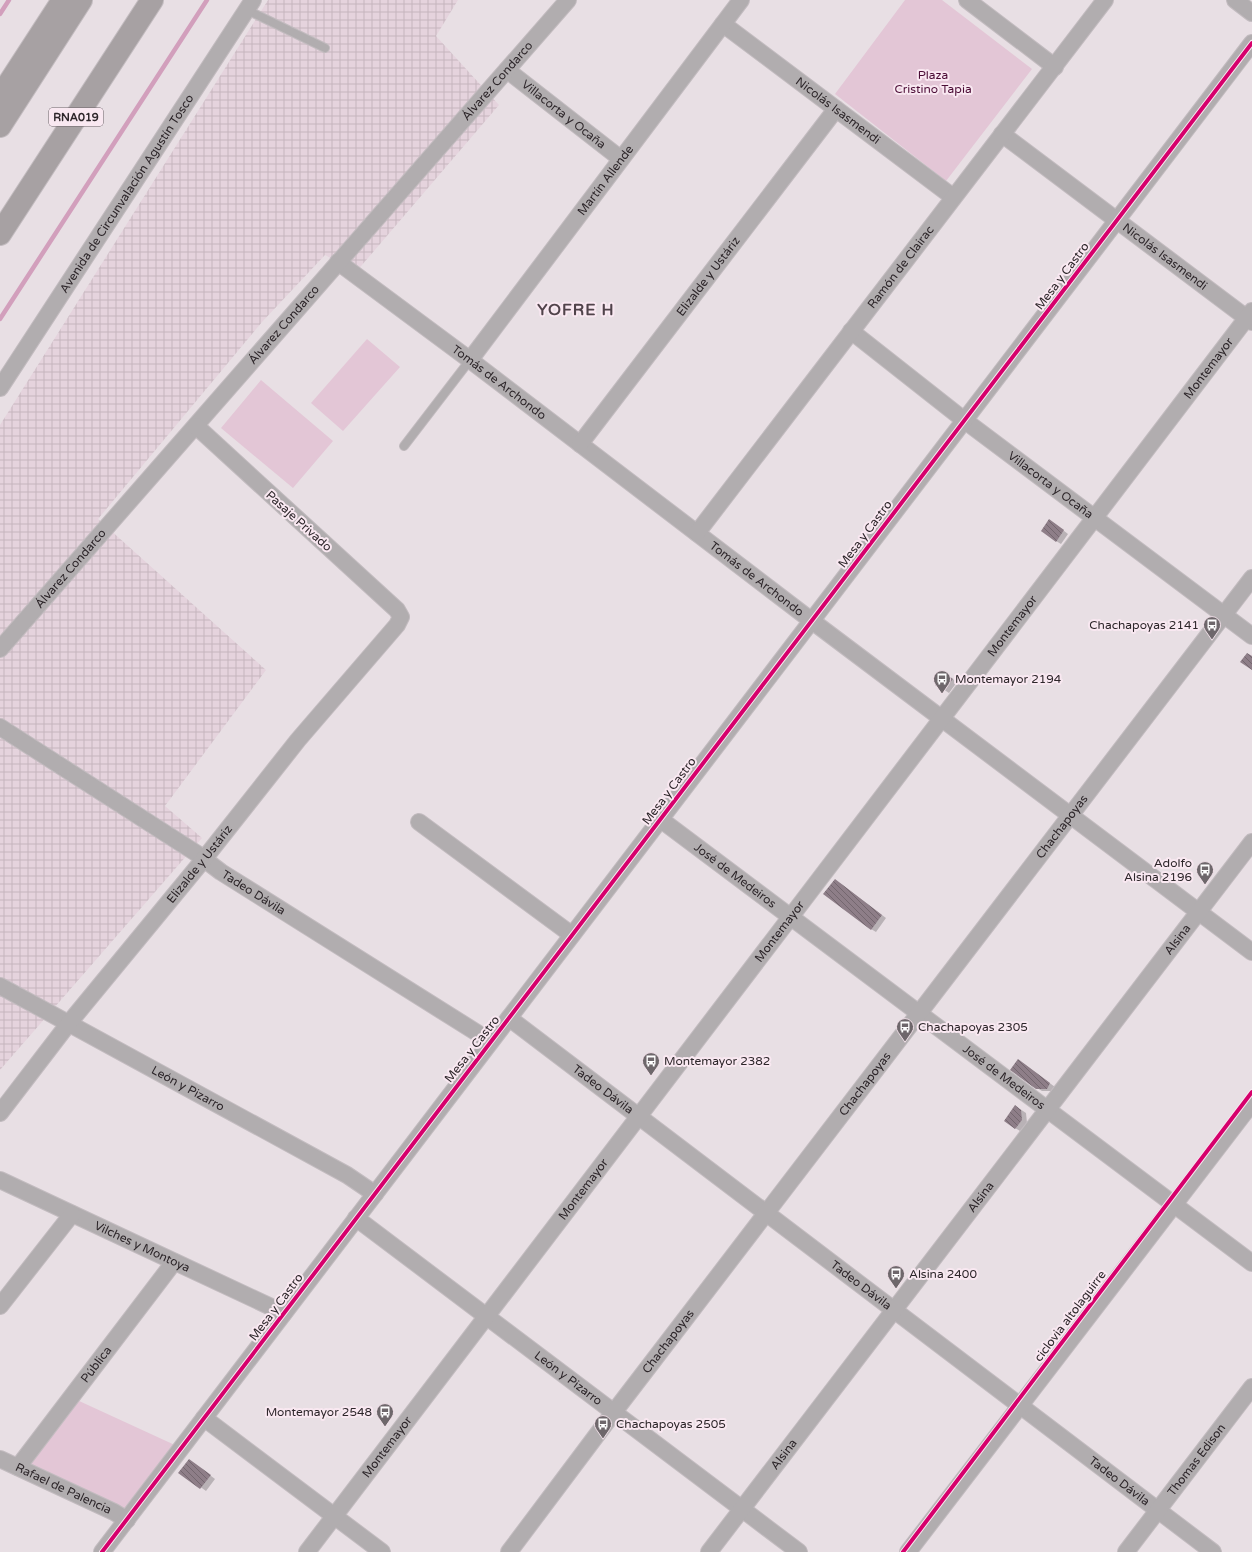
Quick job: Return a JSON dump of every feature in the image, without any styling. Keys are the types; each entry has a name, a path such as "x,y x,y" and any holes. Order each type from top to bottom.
{"highway":[{"path":"0,97 63,0"},
{"path":"0,126 81,0"},
{"name":"RNA019","path":"0,234 152,0"},
{"path":"140,19 158,0"}],"street":[{"name":"Álvarez Condarco","path":"0,649 568,0"},
{"name":"Martín Allende","path":"470,360 741,0"},
{"path":"967,0 1054,66"},
{"name":"Ramón de Clairac","path":"697,533 1105,0"},
{"path":"1235,0 1252,13"},
{"name":"Avenida de Circunvalación Agustín Tosco","path":"0,388 250,5"},
{"name":"Nicolás Isasmendi","path":"723,24 953,197"},
{"name":"Mesa y Castro","path":"102,1552 1252,43"},
{"name":"Villacorta y Ocaña","path":"507,70 621,159"},
{"name":"Elizalde y Ustáriz","path":"580,444 836,109"},
{"name":"Nicolás Isasmendi","path":"1002,134 1250,317"},
{"name":"Tomás de Archondo","path":"338,262 470,360 812,621 1252,952"},
{"name":"Montemayor","path":"307,1552 789,917 1094,518 1250,317"},
{"name":"Villacorta y Ocaña","path":"851,331 964,420 1252,636"},
{"name":"Pasaje Privado","path":"196,426 397,610 401,617"},
{"name":"Chachapoyas","path":"509,1552 614,1412 920,1014 1252,578"},
{"name":"Elizalde y Ustáriz","path":"0,1113 69,1023 204,859 298,740 397,625 401,617"},
{"name":"Tadeo Dávila","path":"0,727 204,859 221,872 490,1042"},
{"name":"José de Medeiros","path":"660,819 1252,1263"},
{"path":"420,822 572,935"},
{"name":"Alsina","path":"709,1552 1252,842"},
{"name":"León y Pizarro","path":"0,986 347,1175 374,1194"},
{"name":"Tadeo Dávila","path":"509,1018 1213,1552"},
{"path":"908,1552 1252,1103"},
{"name":"Vilches y Montoya","path":"0,1180 284,1313"},
{"path":"0,1306 72,1214"},
{"name":"León y Pizarro","path":"356,1218 799,1552"},
{"name":"Pública","path":"18,1467 174,1262"},
{"name":"Thomas Edison","path":"1126,1552 1252,1387"},
{"path":"204,1418 382,1552"},
{"name":"Rafael de Palencia","path":"0,1459 114,1512 127,1520"}],"lane":[{"path":"250,5 325,48"},
{"path":"404,446 470,360"}],"shaded area":[{"path":"268,0 458,0 436,36 499,105 356,272 325,255 262,322 98,519 266,670 165,806 202,838 0,1070 0,425"}],"green space":[{"name":"Plaza Cristino Tapia","path":"905,0 942,0 1032,69 946,181 835,94"},
{"path":"367,339 400,367 343,431 311,403"},
{"path":"261,380 333,441 293,488 221,428"},
{"path":"77,1400 177,1446 126,1512 26,1464"}],"building":[{"path":"1049,519 1064,530 1056,542 1041,531"},
{"path":"1247,653 1252,656 1252,670 1240,662"},
{"path":"945,673 953,679 943,691 935,685"},
{"path":"835,879 882,915 871,930 823,894"},
{"path":"1018,1059 1050,1083 1047,1089 1036,1089 1010,1070"},
{"path":"1015,1105 1021,1110 1022,1120 1015,1129 1004,1121"},
{"path":"189,1459 211,1475 200,1489 178,1473"}],"waterway":[{"path":"0,14 9,0"},
{"path":"0,319 207,0"}],"cycle path":[{"path":"102,1552 1252,43"},
{"name":"ciclovia altolaguirre","path":"903,1552 1252,1092"}],"place":[{"name":"Chachapoyas 2141","path":"1212,640"},
{"name":"Montemayor 2194","path":"942,694"},
{"name":"Adolfo Alsina 2196","path":"1205,885"},
{"name":"Chachapoyas 2305","path":"905,1042"},
{"name":"Montemayor 2382","path":"651,1076"},
{"name":"Alsina 2400","path":"896,1289"},
{"name":"Montemayor 2548","path":"385,1427"},
{"name":"Chachapoyas 2505","path":"603,1439"}],"district":[{"name":"YOFRE H","path":"576,310"}]}
